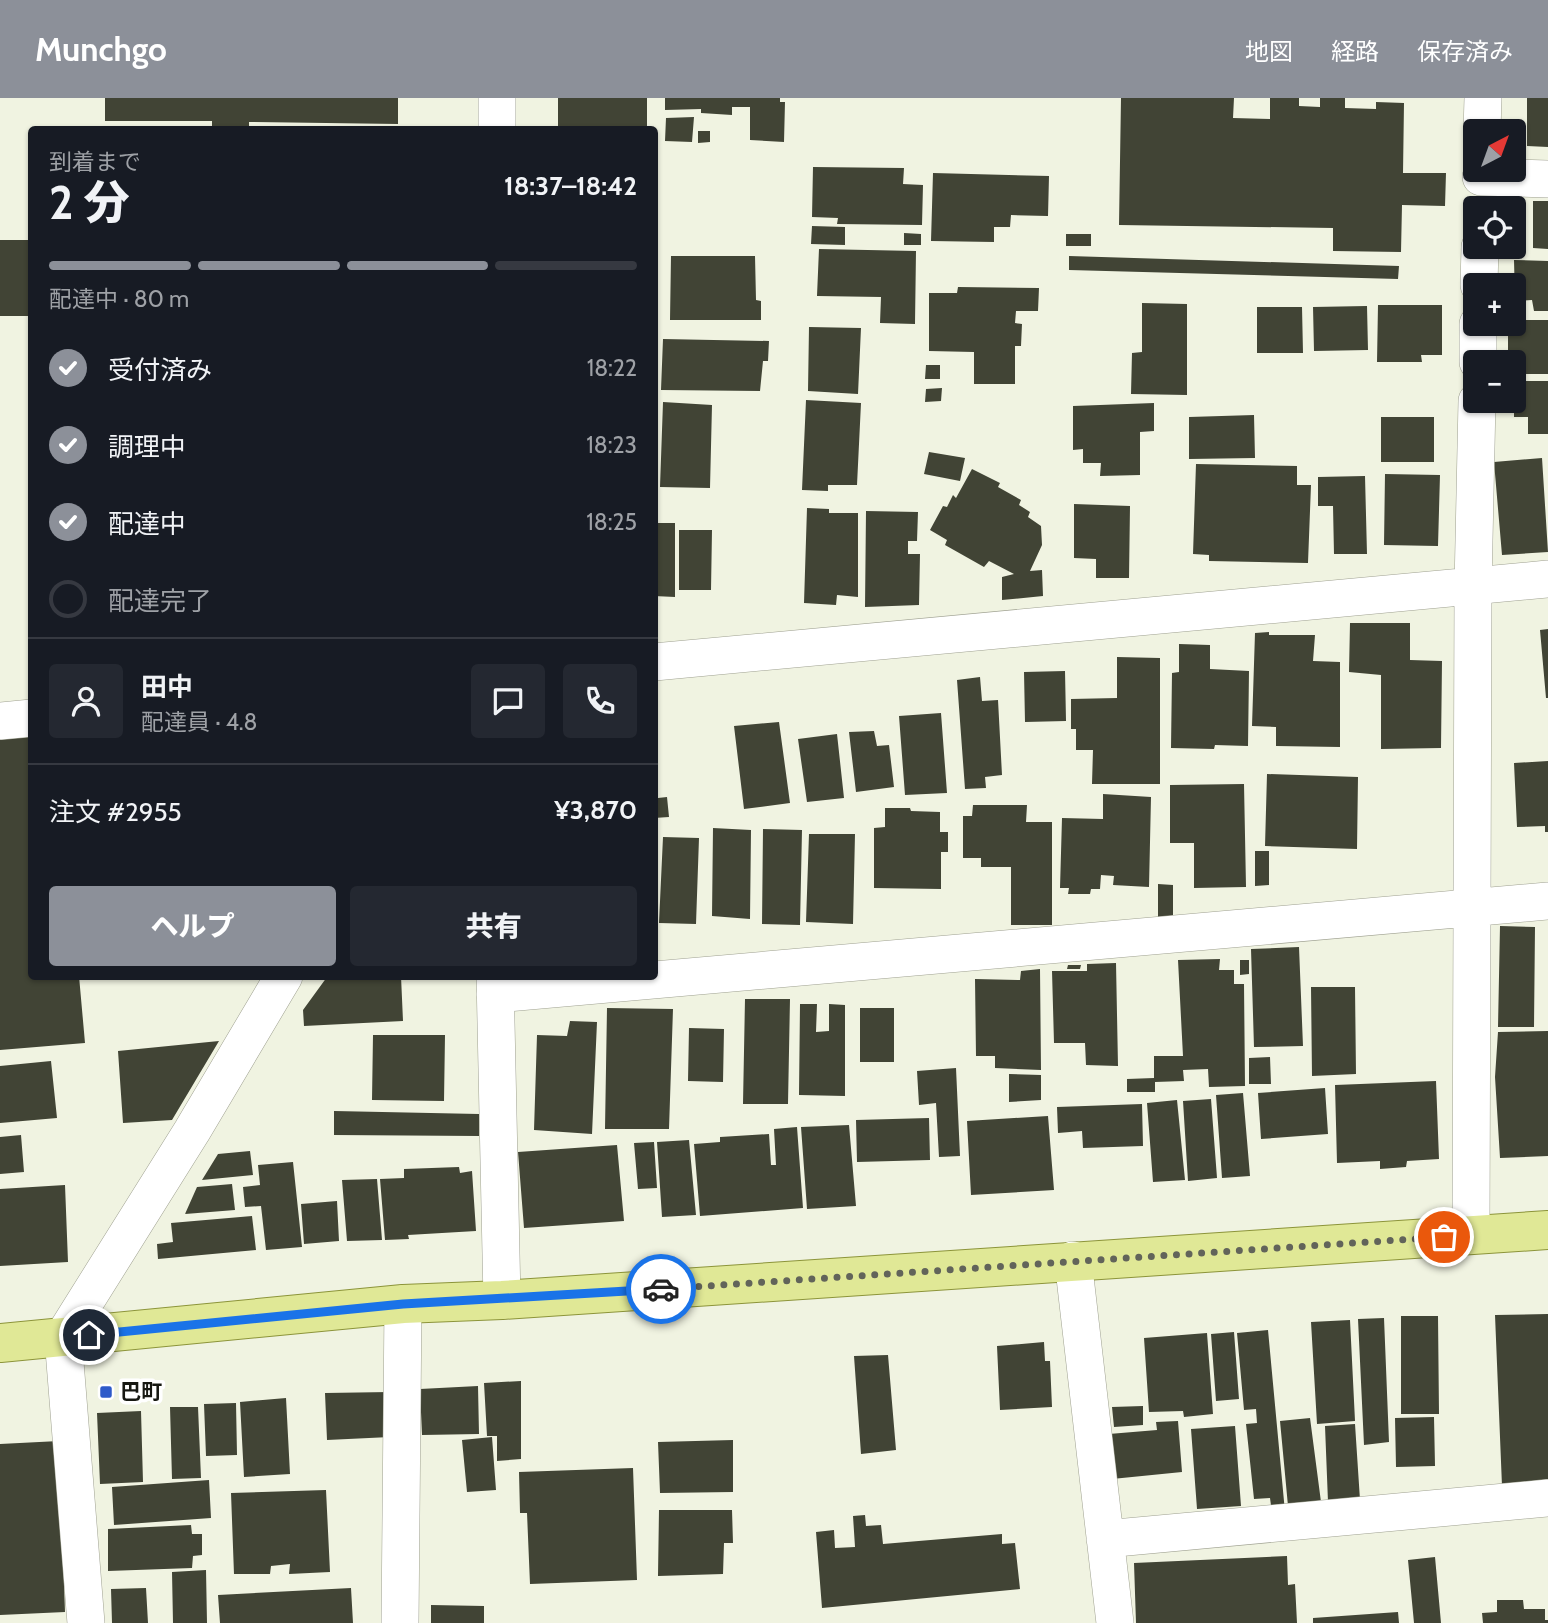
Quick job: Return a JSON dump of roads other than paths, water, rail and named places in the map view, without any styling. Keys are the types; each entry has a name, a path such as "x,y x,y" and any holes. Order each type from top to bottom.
{"main road":[{"path":"0,1343 403,1304 502,1300 1548,1230"}],"street":[{"path":"497,98 497,126"},
{"path":"1482,119 1483,98"},
{"path":"1481,185 1548,178"},
{"path":"1471,1235 1473,587 1477,413"},
{"path":"658,662 1548,579"},
{"path":"0,721 28,718"},
{"path":"658,972 1548,901"},
{"path":"86,1623 63,1337 192,1131 282,980"},
{"path":"502,1300 495,985 558,980"},
{"path":"1073,1260 1115,1623"},
{"path":"400,1623 403,1304"},
{"path":"1105,1539 1548,1498"}],"place":[{"name":"巴町","path":"106,1392"}]}
